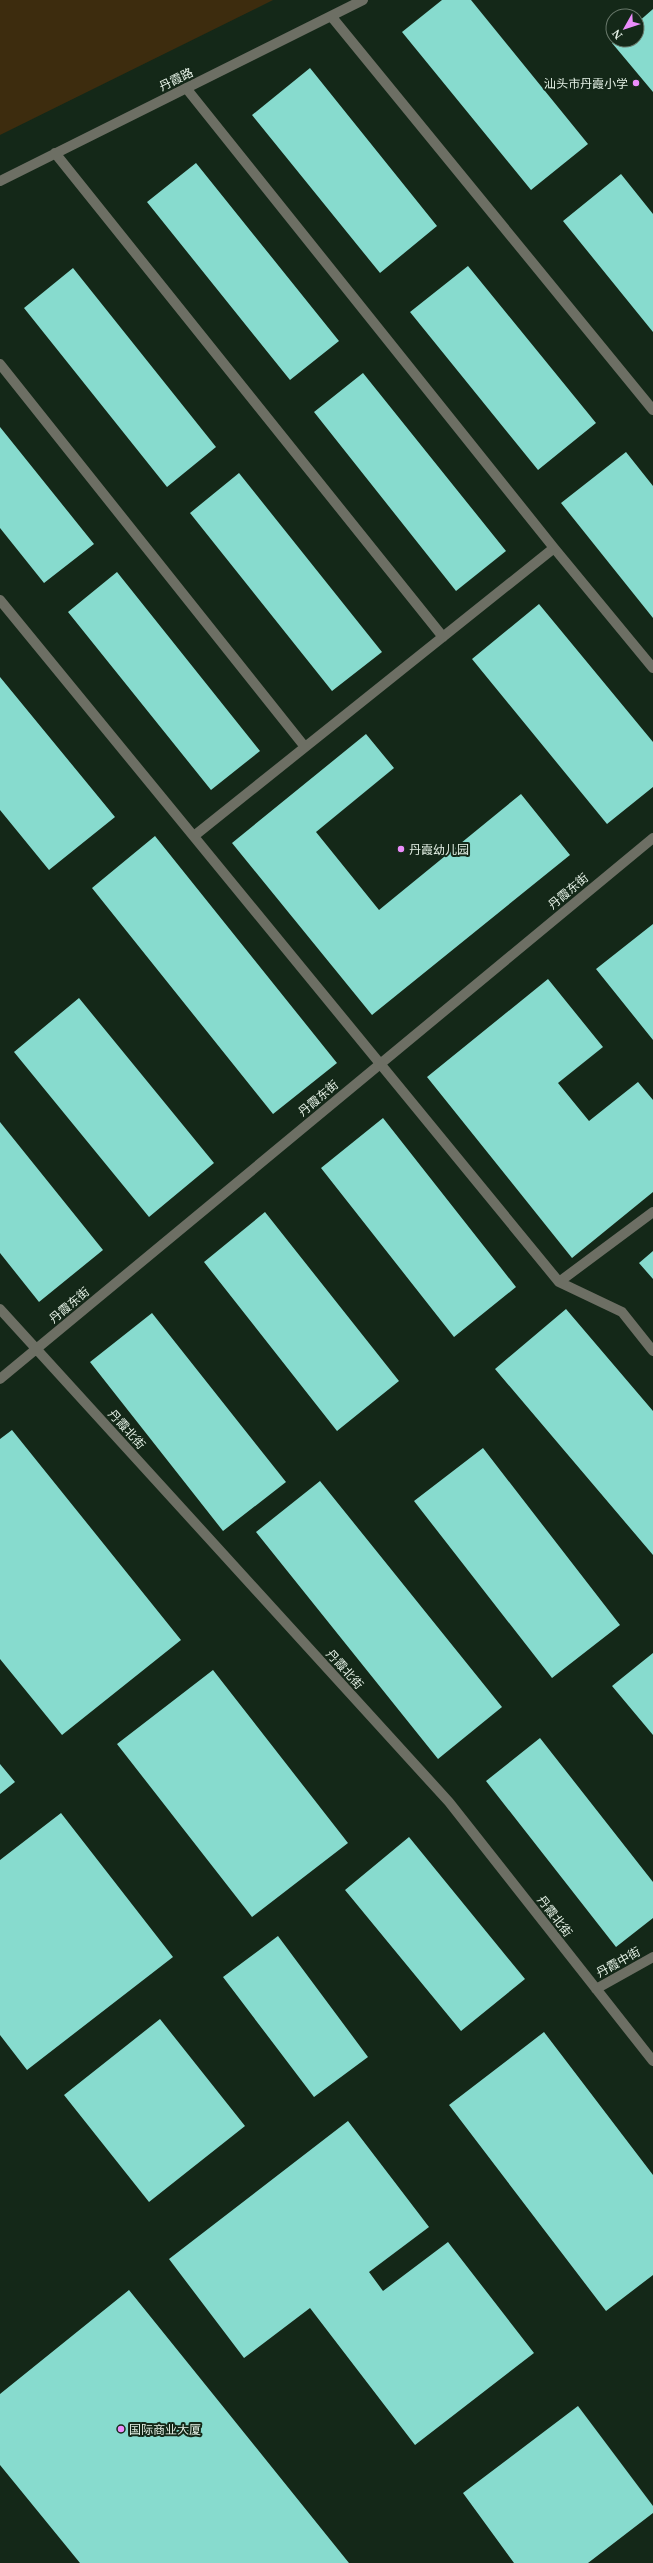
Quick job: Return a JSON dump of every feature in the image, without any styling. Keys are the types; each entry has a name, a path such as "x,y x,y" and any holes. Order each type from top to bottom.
{"street":[{"name":"丹霞路","path":"0,181 363,0"},
{"path":"332,16 653,410"},
{"path":"186,88 554,548 653,668"},
{"path":"55,153 443,636"},
{"path":"0,364 305,747"},
{"path":"194,836 554,548"},
{"path":"0,600 559,1282 622,1312 653,1350"},
{"name":"丹霞东街","path":"0,1379 653,838"},
{"path":"559,1282 653,1212"},
{"name":"丹霞北街","path":"0,1309 449,1802 653,2061"},
{"name":"丹霞中街","path":"596,1988 653,1957"}],"shaded area":[{"path":"0,0 273,0 0,135"}],"building":[{"path":"442,0 471,0 588,144 531,190 402,32"},
{"path":"653,9 653,92 616,48 645,48 645,16"},
{"path":"310,68 437,226 380,273 252,115"},
{"path":"196,163 339,341 290,380 147,202"},
{"path":"621,174 653,214 653,332 563,221"},
{"path":"468,266 596,423 538,470 410,312"},
{"path":"73,268 216,447 167,487 24,308"},
{"path":"363,373 506,551 456,591 314,412"},
{"path":"0,427 94,544 44,583 0,528"},
{"path":"626,452 653,486 653,618 561,503"},
{"path":"239,473 382,652 332,691 190,513"},
{"path":"117,572 260,751 211,790 68,612"},
{"path":"539,604 653,742 653,787 607,824 472,659"},
{"path":"0,677 115,817 49,870 0,810"},
{"name":"丹霞幼儿园","path":"366,734 394,768 316,832 379,910 521,794 570,855 372,1015 232,843"},
{"path":"155,836 337,1063 273,1114 92,888"},
{"path":"653,924 653,1040 596,969"},
{"path":"548,979 603,1047 558,1083 589,1121 638,1082 653,1100 653,1192 572,1258 427,1077"},
{"path":"79,998 214,1163 149,1217 14,1052"},
{"path":"383,1118 516,1287 454,1337 321,1168"},
{"path":"0,1122 103,1250 39,1302 0,1253"},
{"path":"265,1212 399,1381 337,1431 204,1262"},
{"path":"653,1251 653,1279 639,1263"},
{"path":"566,1309 653,1411 653,1555 495,1369"},
{"path":"152,1313 286,1482 223,1531 90,1362"},
{"path":"12,1430 181,1640 62,1735 0,1659 0,1439"},
{"path":"483,1448 620,1625 552,1678 414,1501"},
{"path":"320,1481 502,1707 438,1759 256,1532"},
{"path":"653,1653 653,1735 612,1686"},
{"path":"213,1670 348,1843 252,1917 117,1744"},
{"path":"540,1738 653,1882 653,1918 616,1947 486,1781"},
{"path":"0,1764 15,1782 0,1794"},
{"path":"61,1813 173,1957 27,2070 0,2035 0,1860"},
{"path":"409,1837 525,1979 461,2031 345,1890"},
{"path":"278,1936 368,2057 314,2097 223,1977"},
{"path":"160,2019 245,2126 149,2202 64,2095"},
{"path":"544,2032 653,2175 653,2275 606,2311 449,2105"},
{"path":"348,2121 429,2227 369,2272 383,2291 448,2242 534,2353 415,2445 310,2308 244,2358 169,2259"},
{"name":"国际商业大厦","path":"129,2290 349,2563 80,2563 0,2465 0,2394"},
{"path":"578,2406 653,2506 653,2513 588,2563 514,2563 463,2493"}],"place":[{"name":"汕头市丹霞小学","path":"636,83"},
{"name":"丹霞幼儿园","path":"401,849"},
{"name":"国际商业大厦","path":"121,2429"}]}
